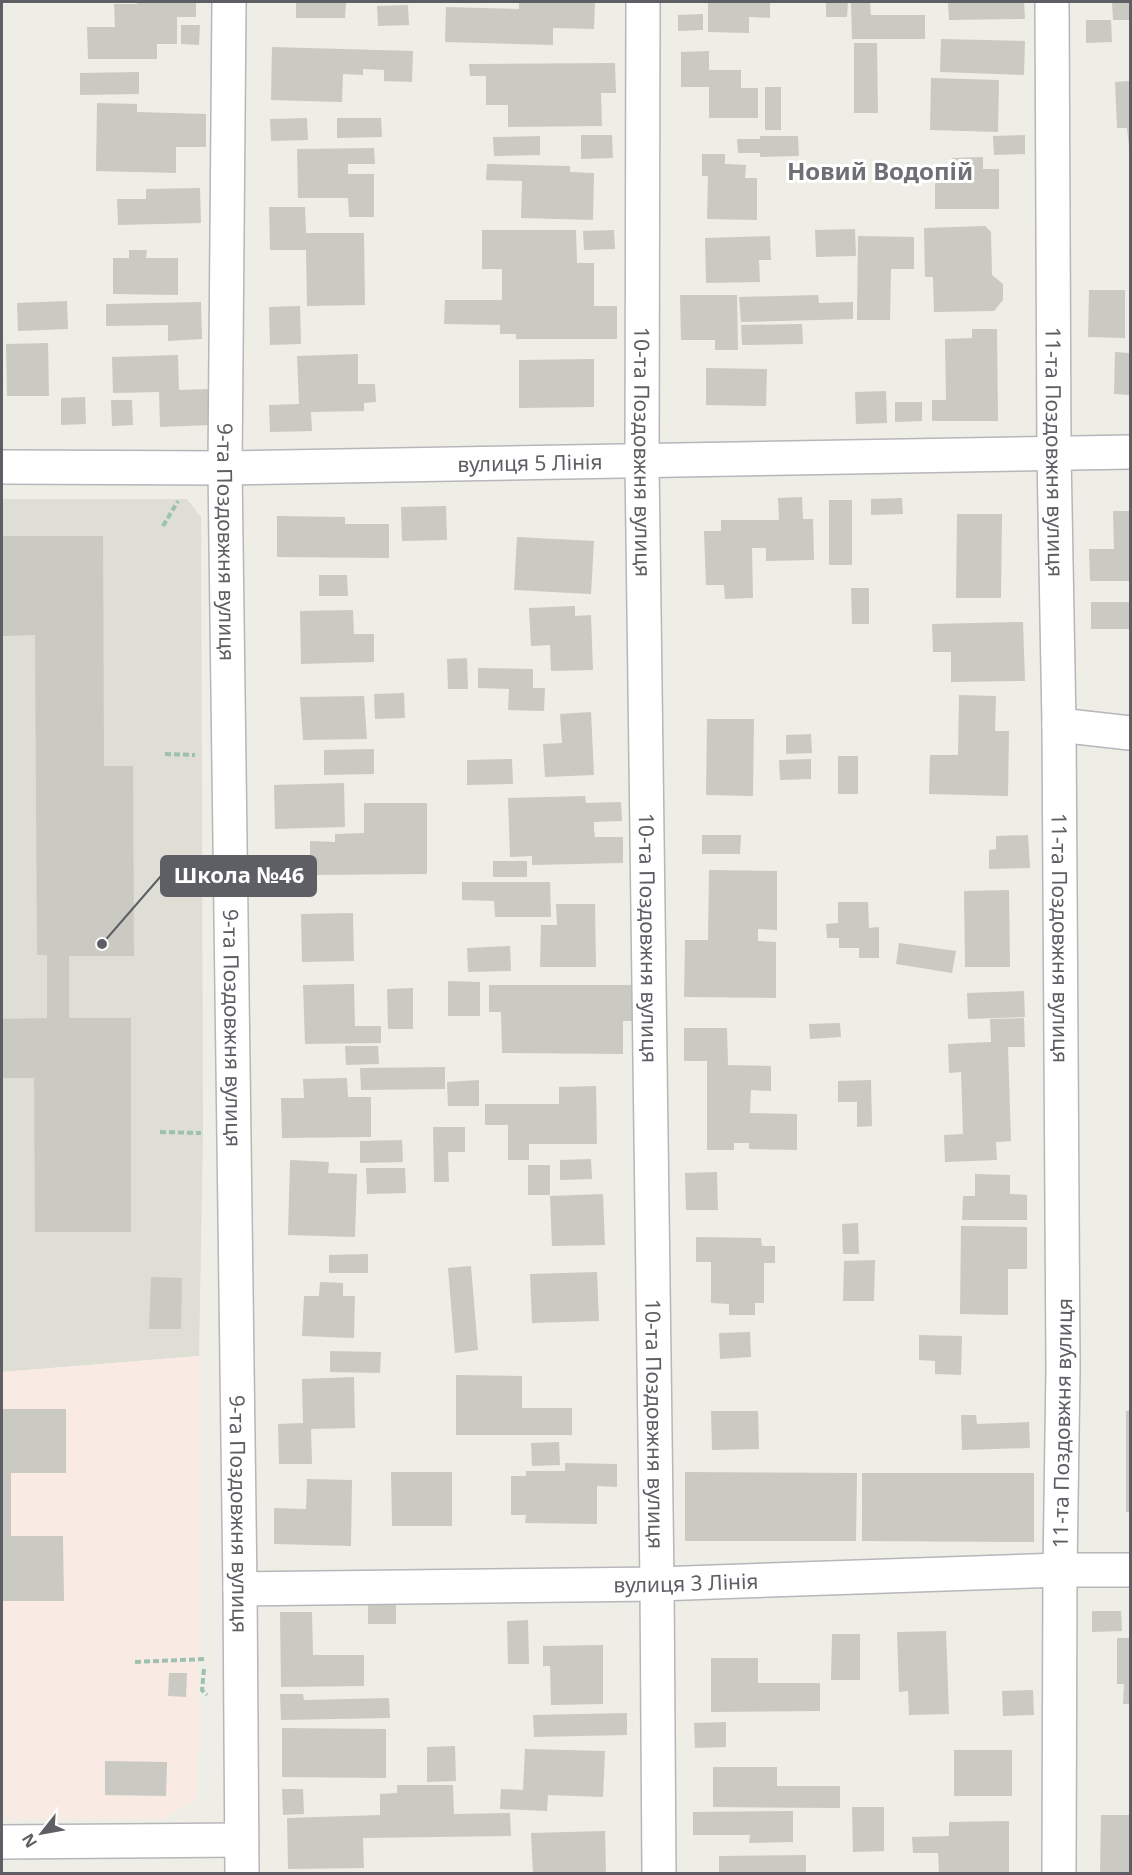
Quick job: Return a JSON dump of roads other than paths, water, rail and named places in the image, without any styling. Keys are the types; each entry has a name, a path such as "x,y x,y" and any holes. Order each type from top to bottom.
{"street":[{"name":"9-та Поздовжня вулиця","path":"229,2 225,468 242,1874"},
{"name":"10-та Поздовжня вулиця","path":"643,2 642,461 659,1874"},
{"name":"11-та Поздовжня вулиця","path":"1052,2 1054,453 1059,725 1064,1370 1060,1570 1059,1874"},
{"name":"вулиця 5 Лінія","path":"2,467 225,468 1131,452"},
{"path":"1059,725 1131,733"},
{"name":"вулиця 3 Лінія","path":"240,1589 657,1584 1060,1570 1131,1570"},
{"path":"2,1842 241,1840"}],"place":[{"name":"Школа №46","path":"102,944"}],"district":[{"name":"Новий Водопій","path":"880,170"}]}
